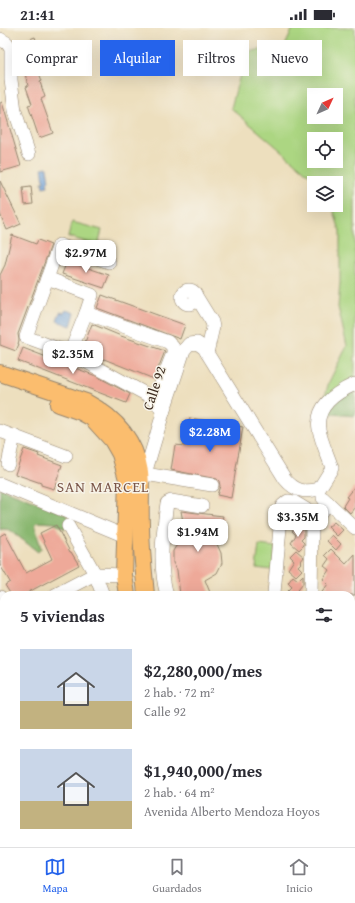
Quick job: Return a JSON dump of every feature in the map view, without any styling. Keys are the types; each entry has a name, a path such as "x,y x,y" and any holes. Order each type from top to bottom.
{"main road":[{"path":"0,373 86,402 99,409 110,417 121,429 129,443 143,460 140,473 142,487 141,536 147,591"},
{"path":"0,384 81,412 92,418 112,440 120,454 125,472 127,494 124,575 126,591"}],"street":[{"path":"0,39 7,43 11,49 11,80 15,111 29,154"},
{"path":"109,262 58,245 26,337 70,353 155,400 163,413"},
{"path":"47,278 92,295 70,353"},
{"path":"190,299 212,322 213,331 206,351 284,480 291,487 309,492 319,489 332,468 319,428 320,413 330,399 342,390 355,384"},
{"path":"86,313 168,342 173,347 173,353 155,400"},
{"name":"Calle 92","path":"143,460 163,413 184,350 189,344 197,343 206,351"},
{"path":"0,431 66,456"},
{"path":"8,464 14,436"},
{"path":"0,484 125,536"},
{"path":"147,591 148,544 142,487 212,485"},
{"path":"319,489 324,500 355,528"},
{"path":"166,591 162,566 162,544 168,502 171,501 202,506"},
{"path":"274,591 282,506 288,501 294,502 317,516"},
{"path":"311,591 312,526 317,516 328,504"},
{"path":"68,526 95,574 101,591"},
{"path":"148,544 162,544"},
{"path":"63,591 95,574 124,575"}],"green space":[{"path":"293,28 355,28 355,384 320,413 329,382 347,346 338,307 340,283 340,231 334,212 343,212 343,176 311,176 231,108 240,76 249,76 249,52 257,50 257,76 322,76 322,40 288,40"},
{"path":"72,222 102,230 98,245 68,237"},
{"path":"355,384 355,416 320,413"},
{"path":"0,488 66,514 75,525 66,524 65,529 54,523 38,522 35,525 41,549 38,552 10,530 0,530"},
{"path":"259,545 275,547 272,570 256,568"}],"water":[{"path":"47,167 49,181 47,182 48,186 43,187 42,182 44,182 42,168"},
{"path":"66,310 75,313 71,326 57,321 60,312 64,313"}],"building":[{"path":"35,37 36,40 27,40"},
{"path":"26,76 40,76 42,81 40,82 45,97 41,99 53,133 39,138 28,105 32,104 26,87 28,86"},
{"path":"2,102 21,166 0,172 0,103"},
{"path":"0,181 21,224 7,230 0,214"},
{"path":"31,187 33,204 25,205 23,188"},
{"path":"12,235 36,244 38,240 51,245 18,334 19,344 16,351 0,345 0,275 5,265"},
{"path":"67,261 109,275 104,288 62,274"},
{"path":"102,295 185,325 180,339 97,308"},
{"path":"92,324 165,351 154,379 82,350"},
{"path":"23,348 96,376 130,394 126,403 18,361"},
{"path":"190,418 243,427 231,498 217,495 220,486 217,479 171,470 175,445 185,446"},
{"path":"24,449 39,454 38,456 62,465 54,489 15,474"},
{"path":"355,486 355,507 350,513 343,506 348,498 346,497"},
{"path":"181,511 223,516 216,542 221,553 222,563 217,573 205,580 209,591 180,591 177,570 173,563 173,551 185,532"},
{"path":"297,513 307,519 302,525 293,517"},
{"path":"334,522 343,530 337,536 328,527"},
{"path":"56,525 70,552 79,565 30,591 9,591 5,585 10,582 0,565 0,536 5,533 26,573 52,559 40,533"},
{"path":"298,525 304,530 304,537 301,540 304,545 299,550 291,543 296,535 292,531"},
{"path":"332,535 341,544 336,550 327,541"},
{"path":"331,549 346,564 355,554 355,591 323,591 328,584 323,579 329,570 324,566 329,559 325,555"},
{"path":"296,550 304,557 298,566 302,570 296,576 288,569 294,560 290,556"},
{"path":"303,575 303,584 297,591 288,591 292,587 288,583 293,576 298,580"}],"district":[{"name":"SAN MARCEL","path":"103,486"}]}
